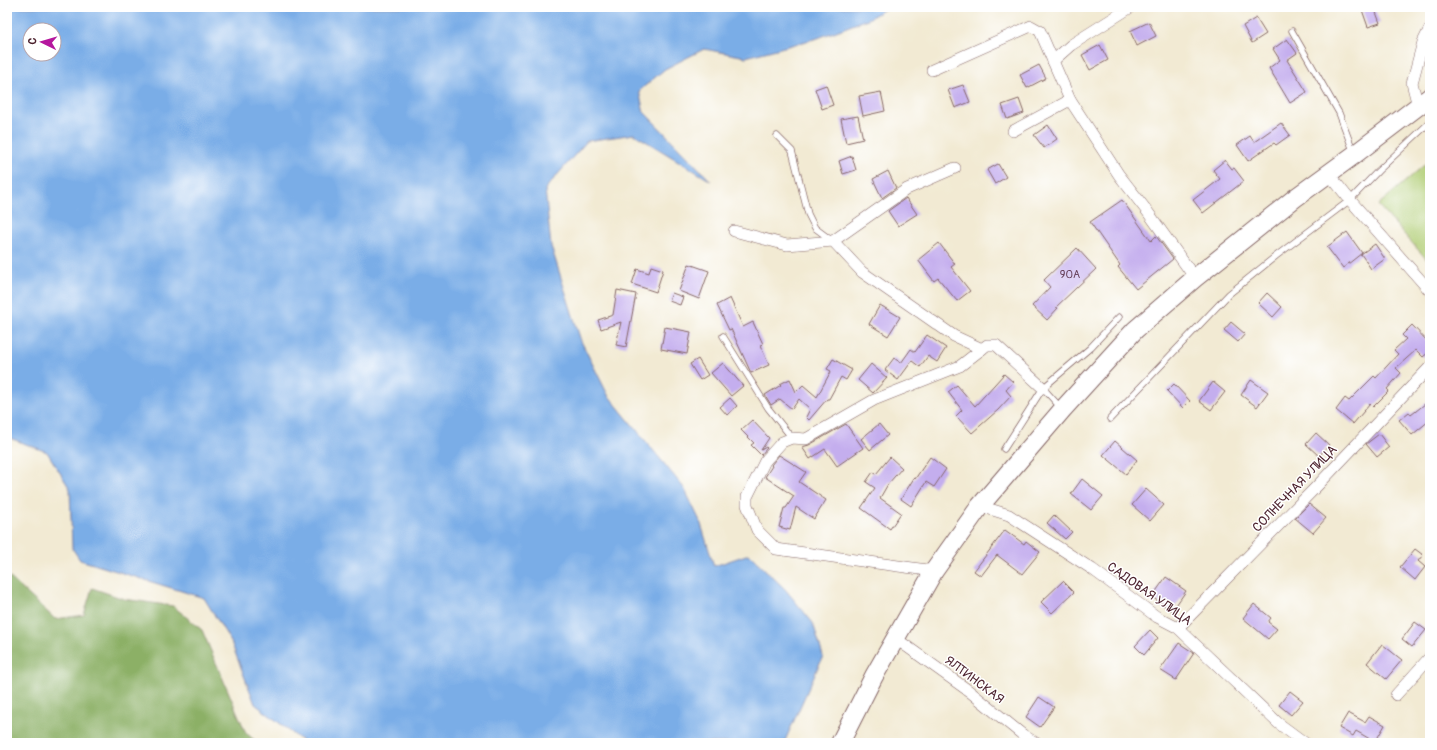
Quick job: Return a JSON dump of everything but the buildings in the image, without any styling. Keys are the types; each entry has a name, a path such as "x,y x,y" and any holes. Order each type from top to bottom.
{"main road":[{"path":"840,743 859,704 895,638 934,571 980,506 1063,409 1135,330 1195,278 1328,173 1424,102"}],"street":[{"path":"1053,61 1072,45 1131,7"},
{"path":"932,70 1031,26 1040,31 1070,100 1119,175 1195,278"},
{"path":"1424,102 1412,83 1423,42 1430,28"},
{"path":"1013,132 1070,100"},
{"path":"734,231 787,246 833,241 907,189 955,168"},
{"path":"1328,173 1430,291"},
{"path":"833,241 862,272 954,336 982,349"},
{"path":"934,571 776,549 757,530 747,505 747,496 765,461 782,442 792,438 806,439 874,400 960,366 987,345 996,345 1043,388"},
{"name":"СОЛНЕЧНАЯ УЛИЦА","path":"1178,628 1317,486 1430,367"},
{"name":"САДОВАЯ УЛИЦА","path":"980,506 1009,515 1092,569 1157,617 1178,628 1278,723 1305,743"},
{"name":"ЯЛТИНСКАЯ","path":"895,638 969,691 1023,735 1036,743"},
{"path":"1396,695 1430,657"}],"lane":[{"path":"1292,31 1339,113 1354,155"},
{"path":"1110,419 1229,294 1350,200 1378,171 1430,122"},
{"path":"777,136 792,151 808,214 815,228 833,241"},
{"path":"1004,449 1043,388 1090,348 1119,317"},
{"path":"723,336 768,408 792,438"},
{"path":"1043,388 1063,409"}],"green space":[{"path":"1430,160 1430,263 1378,205"},
{"path":"7,575 55,619 84,615 92,588 124,599 173,606 202,630 246,733 258,743 7,743"}],"water":[{"path":"7,7 888,7 868,19 818,38 746,57 704,49 665,69 639,91 644,112 711,181 634,134 587,141 545,189 551,246 581,341 608,395 684,488 700,521 714,566 749,554 785,589 813,623 823,656 784,743 305,743 255,704 231,642 204,598 80,560 72,548 70,489 47,452 7,437"}]}
